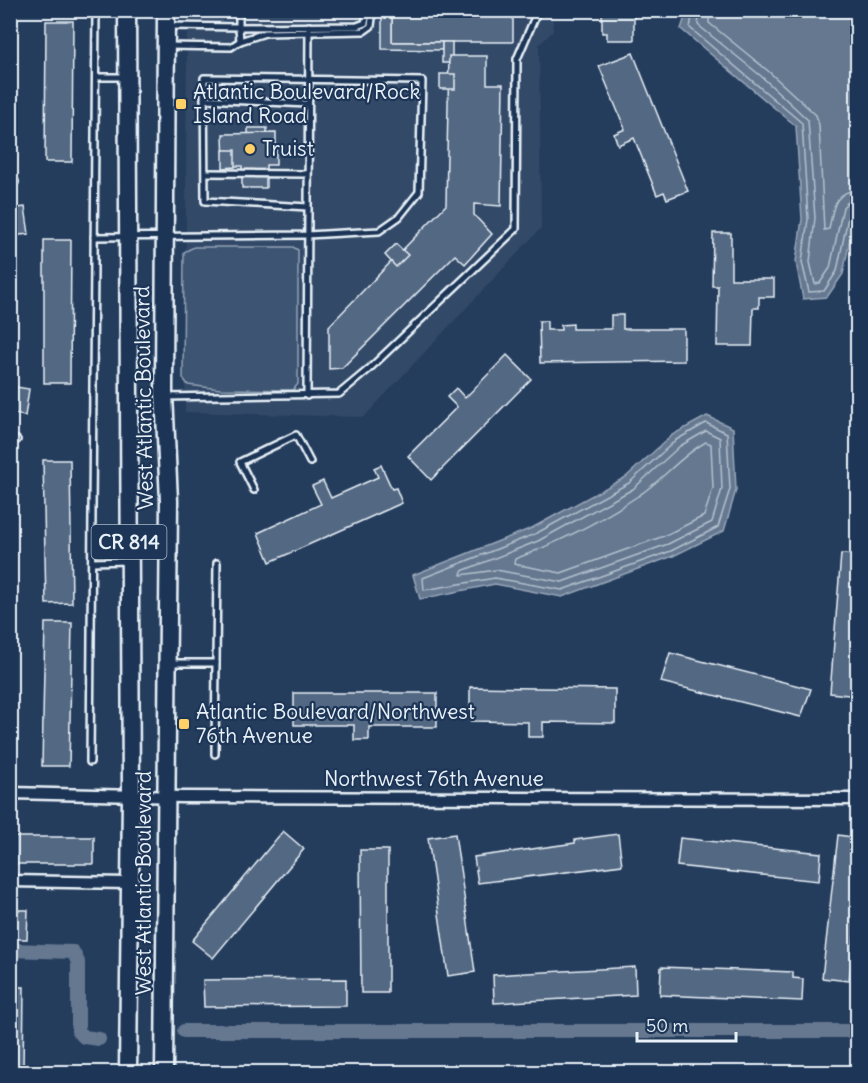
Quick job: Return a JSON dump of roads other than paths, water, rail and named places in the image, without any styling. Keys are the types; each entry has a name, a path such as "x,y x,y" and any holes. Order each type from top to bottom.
{"main road":[{"name":"West Atlantic Boulevard","path":"127,10 131,795 128,883 128,1072"},
{"name":"West Atlantic Boulevard","path":"164,1072 168,501 164,394 166,18"}],"street":[{"name":"Northwest 76th Avenue","path":"10,793 167,797 858,799"},
{"path":"10,881 128,883"}],"lane":[{"path":"90,762 96,10"},
{"path":"239,10 240,41"},
{"path":"166,18 239,27 363,25 368,10"},
{"path":"165,46 231,47 240,41 265,33 364,31 371,26 373,10"},
{"path":"164,397 339,394 369,369 516,229 517,60 538,10"},
{"path":"307,396 309,26"},
{"path":"96,76 126,76"},
{"path":"94,237 307,235 379,231 399,217 419,192 422,81 204,78 205,201 308,207"},
{"path":"204,99 308,104"},
{"path":"206,173 307,174"},
{"path":"254,490 240,462 296,435 310,462"},
{"path":"92,562 129,561"},
{"path":"215,754 217,563"},
{"path":"167,663 216,663"}],"water":[{"path":"687,11 857,11 854,219 843,274 827,297 803,299 796,262 802,219 796,126 681,29"},
{"path":"707,416 733,428 736,490 724,531 673,556 562,597 495,584 420,599 413,575 532,528 626,477 672,435"}],"waterway":[{"path":"10,950 73,952 78,962 78,1031 84,1037 99,1039"},
{"path":"184,1031 858,1031"}],"place":[{"name":"Atlantic Boulevard/Rock Island Road","path":"181,104"},
{"name":"Truist","path":"250,149"},
{"name":"Atlantic Boulevard/Northwest 76th Avenue","path":"184,724"}]}
